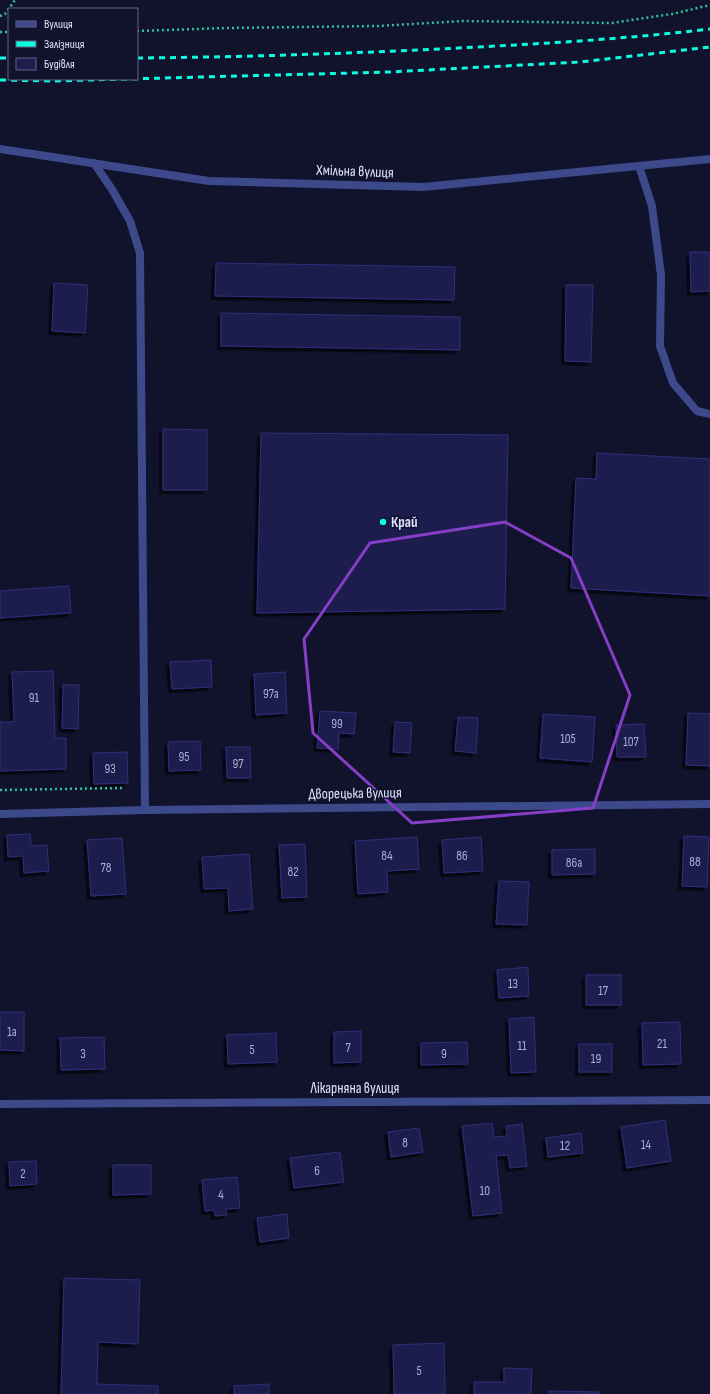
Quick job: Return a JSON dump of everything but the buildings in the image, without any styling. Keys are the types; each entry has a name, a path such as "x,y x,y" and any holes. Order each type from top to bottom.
{"street":[{"name":"Хмільна вулиця","path":"0,149 209,181 424,187 710,158"},
{"path":"94,163 113,191 130,221 140,253 145,810"},
{"path":"639,166 652,206 661,275 660,346 673,383 696,411 710,414"},
{"name":"Дворецька вулиця","path":"0,814 145,810 710,804"},
{"name":"Лікарняна вулиця","path":"0,1104 710,1100"}],"path":[{"path":"138,31 378,26 463,21 612,23 672,14 710,5"},
{"path":"0,16 5,14 8,10"},
{"path":"0,790 123,788"}],"highlighted area":[{"path":"505,522 571,558 630,695 593,808 412,823 313,733 304,639 370,543"}],"railway":[{"path":"138,58 222,57 478,47 594,40 710,29"},
{"path":"138,79 389,72 580,62 710,47"},
{"path":"0,58 8,58"},
{"path":"0,80 90,80"}],"place":[{"name":"Край","path":"383,522"}]}
